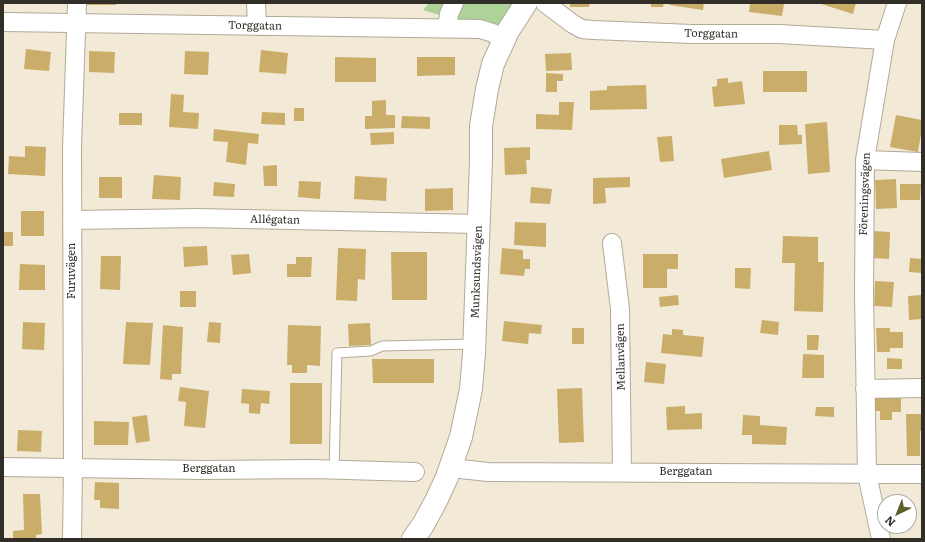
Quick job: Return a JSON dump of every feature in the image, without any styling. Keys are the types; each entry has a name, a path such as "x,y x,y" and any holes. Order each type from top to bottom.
{"street":[{"name":"Furuvägen","path":"72,539 72,148 77,3"},
{"path":"256,3 257,26"},
{"path":"447,28 454,3"},
{"name":"Munksundsvägen","path":"413,539 423,525 436,501 451,468 461,437 471,389 474,344 481,126 487,88 493,64 518,13 526,3"},
{"name":"Torggatan","path":"545,3 582,29 684,33 779,34 885,40"},
{"name":"Föreningsvägen","path":"881,539 867,474 864,294 865,160 885,40 897,3"},
{"name":"Torggatan","path":"3,22 480,29 493,33 504,40"},
{"path":"865,160 922,162"},
{"name":"Allégatan","path":"72,220 197,218 478,224"},
{"name":"Mellanvägen","path":"612,243 620,310 622,472"},
{"path":"865,389 922,388"},
{"name":"Berggatan","path":"3,467 415,472"},
{"name":"Berggatan","path":"451,468 488,472 922,474"}],"lane":[{"path":"334,470 337,353 371,351 382,346 474,344"}],"green space":[{"path":"429,3 533,3 509,36 423,10"}],"building":[{"path":"86,3 116,3 116,5 86,5"},
{"path":"570,3 590,3 589,7 570,7"},
{"path":"651,3 664,3 663,7 651,7"},
{"path":"670,3 704,3 703,10 669,5"},
{"path":"750,3 784,4 782,16 749,12"},
{"path":"818,3 856,3 853,14"},
{"path":"26,49 51,52 49,71 24,69"},
{"path":"261,50 288,53 286,74 259,72"},
{"path":"89,51 115,52 114,73 89,72"},
{"path":"185,51 209,52 208,75 184,74"},
{"path":"571,53 572,70 546,71 545,54"},
{"path":"335,57 376,58 376,82 335,82"},
{"path":"417,57 455,57 455,75 417,76"},
{"path":"763,71 807,71 807,92 763,92"},
{"path":"546,73 563,74 563,81 557,81 557,92 546,92"},
{"path":"728,78 728,83 742,81 745,104 714,107 712,87 717,86 717,79"},
{"path":"646,85 647,109 590,110 590,91 607,90 607,86"},
{"path":"171,94 184,95 183,112 199,113 198,129 169,127"},
{"path":"386,100 386,115 395,115 395,128 365,129 365,116 372,116 372,101"},
{"path":"559,102 574,102 572,130 536,129 536,114 559,115"},
{"path":"294,108 304,108 304,121 294,121"},
{"path":"262,112 285,113 285,125 261,124"},
{"path":"119,113 142,113 142,125 119,125"},
{"path":"896,115 922,120 918,152 890,147"},
{"path":"402,116 430,117 430,129 401,128"},
{"path":"827,122 830,172 808,174 805,124"},
{"path":"779,125 797,125 798,135 802,135 802,144 779,145"},
{"path":"214,129 259,134 258,144 248,143 246,165 226,162 228,142 213,141"},
{"path":"394,132 394,144 371,145 370,133"},
{"path":"672,136 674,161 660,162 657,137"},
{"path":"25,146 46,147 45,176 8,174 9,156 25,157"},
{"path":"530,147 530,160 526,160 527,174 505,175 504,148"},
{"path":"769,151 772,170 724,178 721,159"},
{"path":"277,165 277,186 264,186 263,166"},
{"path":"154,175 181,177 180,200 152,199"},
{"path":"355,176 387,178 386,201 354,199"},
{"path":"99,177 122,177 122,198 99,198"},
{"path":"630,177 630,187 605,188 606,203 593,204 593,178"},
{"path":"896,179 897,208 876,209 875,180"},
{"path":"299,181 321,182 320,199 298,197"},
{"path":"214,182 235,184 234,197 213,196"},
{"path":"900,184 921,184 920,200 900,200"},
{"path":"531,187 552,189 550,204 530,203"},
{"path":"453,188 453,210 425,211 425,189"},
{"path":"21,211 44,211 44,236 21,236"},
{"path":"515,222 546,223 546,247 514,245"},
{"path":"872,231 890,232 889,259 871,258"},
{"path":"3,232 13,232 13,246 3,246"},
{"path":"783,236 818,237 818,262 824,262 823,312 794,311 795,263 782,263"},
{"path":"207,246 208,265 184,267 183,247"},
{"path":"338,248 366,249 365,280 358,279 357,301 336,300"},
{"path":"502,248 523,250 523,259 530,259 530,269 525,269 524,276 500,274"},
{"path":"391,252 427,252 427,300 392,300"},
{"path":"249,254 251,273 233,275 231,255"},
{"path":"643,254 678,254 678,269 667,269 667,288 643,288"},
{"path":"101,256 121,256 120,290 100,289"},
{"path":"296,257 312,257 311,277 287,277 287,264 296,264"},
{"path":"910,258 922,259 922,273 909,272"},
{"path":"20,264 45,265 45,290 19,290"},
{"path":"735,268 751,268 750,289 735,288"},
{"path":"875,281 894,282 892,307 874,306"},
{"path":"180,291 196,291 196,307 180,307"},
{"path":"678,295 679,305 660,307 659,297"},
{"path":"922,295 922,319 909,320 908,296"},
{"path":"762,320 779,322 778,335 760,333"},
{"path":"504,321 542,325 541,334 529,333 528,344 502,341"},
{"path":"23,322 45,323 44,350 22,349"},
{"path":"126,322 153,323 150,365 123,364"},
{"path":"209,322 221,323 220,343 207,342"},
{"path":"370,323 371,345 349,346 348,324"},
{"path":"163,325 183,327 181,374 172,374 172,380 160,379"},
{"path":"288,325 321,326 320,366 307,365 307,373 292,373 292,365 287,365"},
{"path":"572,328 584,328 584,344 572,344"},
{"path":"876,328 890,328 890,332 903,332 903,348 890,348 890,352 877,352"},
{"path":"672,329 683,330 683,335 704,337 702,357 661,353 663,334 672,335"},
{"path":"807,335 819,335 818,350 807,350"},
{"path":"803,354 824,355 824,378 802,378"},
{"path":"887,358 902,359 902,369 887,369"},
{"path":"372,359 434,359 434,383 373,383"},
{"path":"646,362 666,364 664,384 644,382"},
{"path":"290,383 322,383 322,444 290,444"},
{"path":"180,387 209,391 205,428 184,426 186,402 178,401"},
{"path":"582,388 584,442 559,443 557,389"},
{"path":"242,389 270,391 269,404 261,403 260,414 249,413 249,404 241,403"},
{"path":"870,397 901,398 901,412 892,412 892,420 880,420 880,411 869,411"},
{"path":"685,406 685,414 702,413 702,429 667,430 666,407"},
{"path":"816,407 834,407 834,417 815,416"},
{"path":"906,414 922,414 920,456 907,456"},
{"path":"147,415 150,441 136,443 132,417"},
{"path":"743,415 760,416 760,425 787,427 786,445 752,444 752,435 742,435"},
{"path":"94,421 129,422 128,445 94,445"},
{"path":"18,430 42,431 41,452 17,451"},
{"path":"95,482 119,483 119,509 100,508 100,500 94,500"},
{"path":"23,494 40,494 42,534 36,535 36,539 13,539 13,531 24,530"}]}
